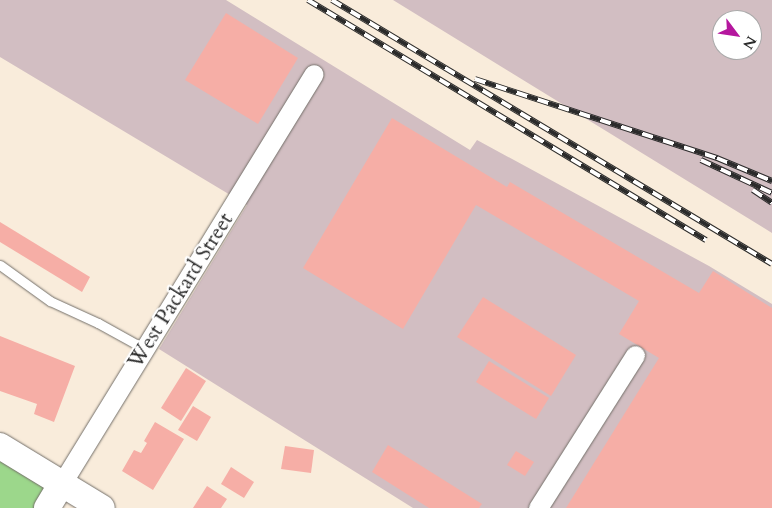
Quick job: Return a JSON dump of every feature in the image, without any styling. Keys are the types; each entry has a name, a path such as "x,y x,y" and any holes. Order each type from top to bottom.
{"street":[{"name":"West Packard Street","path":"47,508 314,74"},
{"path":"538,508 635,355"},
{"path":"0,446 102,508"}],"lane":[{"path":"0,266 50,301 98,323 145,349"}],"shaded area":[{"path":"0,0 226,0 470,150 477,140 709,266 772,304 772,508 413,508 159,349 247,205 0,57"},
{"path":"393,0 772,0 772,233"}],"green space":[{"path":"0,458 47,486 34,508 0,508"}],"building":[{"path":"226,13 298,58 258,124 185,80"},
{"path":"392,118 507,187 510,182 699,293 713,271 772,308 772,508 566,508 659,358 619,334 639,301 476,205 403,329 303,268"},
{"path":"0,222 90,277 82,292 0,242"},
{"path":"483,297 576,355 551,396 457,337"},
{"path":"0,336 75,366 54,422 34,414 37,404 0,391"},
{"path":"489,361 549,398 536,419 476,382"},
{"path":"186,368 206,381 181,421 161,408"},
{"path":"193,406 211,417 197,441 178,430"},
{"path":"155,422 184,439 153,490 122,471 134,450 141,453 147,443 144,441"},
{"path":"388,445 482,504 479,508 429,508 372,472"},
{"path":"285,446 314,450 311,473 281,469"},
{"path":"516,451 534,462 525,476 507,465"},
{"path":"231,467 254,482 244,498 221,484"},
{"path":"207,486 227,499 221,508 193,508"}],"railway":[{"path":"308,0 706,240"},
{"path":"332,0 772,264"},
{"path":"475,79 717,158 772,181"},
{"path":"701,160 772,193"},
{"path":"753,190 772,203"}]}
